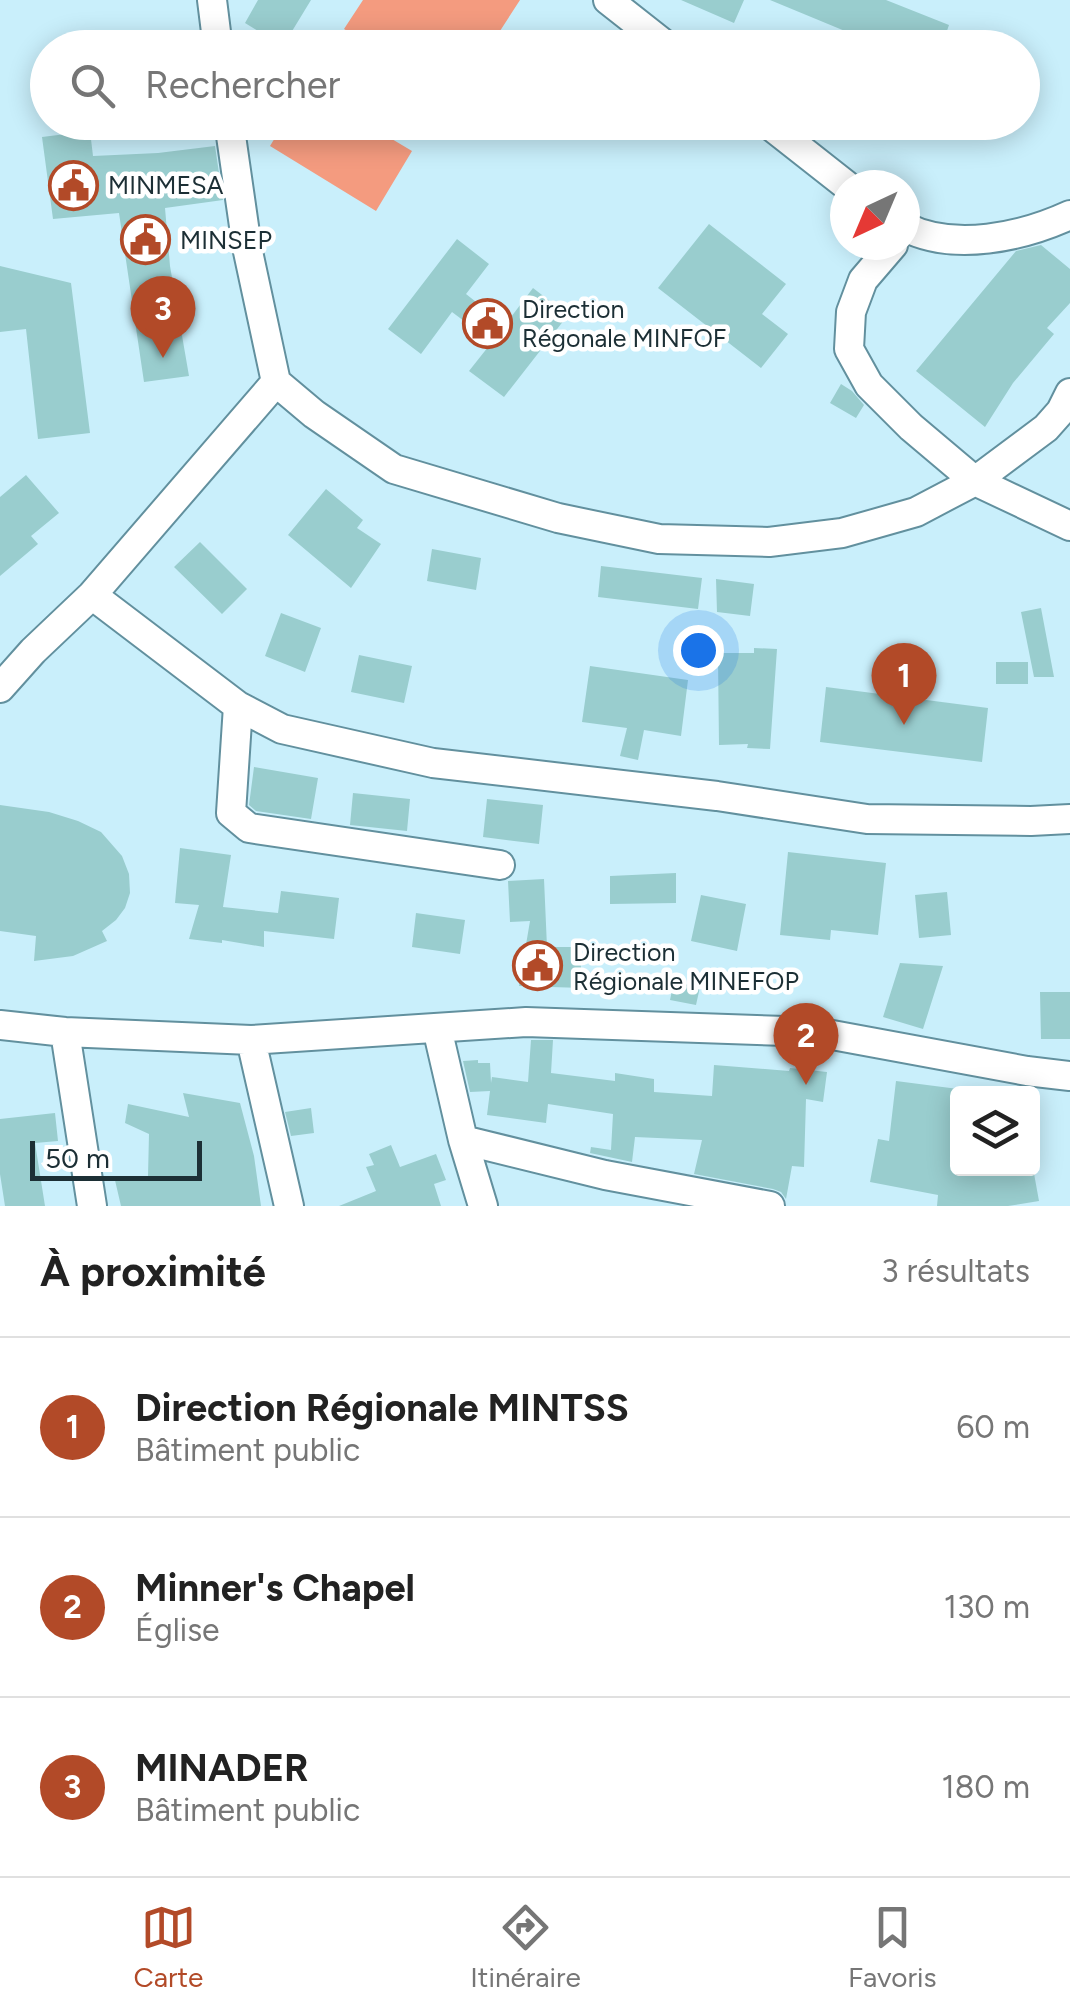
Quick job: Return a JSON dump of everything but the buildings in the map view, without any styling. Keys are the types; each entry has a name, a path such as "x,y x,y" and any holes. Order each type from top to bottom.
{"street":[{"path":"212,0 216,30"},
{"path":"608,0 646,30"},
{"path":"232,140 248,248 276,382 314,414 394,469 558,518 659,540 769,542 842,533 916,512 975,480 1046,428 1061,411 1070,392"},
{"path":"789,140 830,172"},
{"path":"920,236 968,240 1049,224 1070,214"},
{"path":"880,260 863,280 851,312 850,348 869,385 975,480 1070,526"},
{"path":"0,688 92,594 276,382"},
{"path":"92,594 238,706 282,729 433,763 717,796 868,820 1070,818"},
{"path":"238,706 231,813 249,828 500,866"},
{"path":"0,1025 65,1032 250,1040 526,1022 816,1032 1070,1076"},
{"path":"437,1028 483,1206"},
{"path":"65,1032 92,1206"},
{"path":"250,1040 290,1206"},
{"path":"464,1140 605,1175 770,1206"}],"shaded area":[{"path":"363,0 520,0 501,30 344,29"},
{"path":"274,140 394,140 412,151 376,211 270,146"}],"place":[{"name":"MINMESA","path":"73,185"},
{"name":"MINSEP","path":"145,240"},
{"name":"Direction Régonale MINFOF","path":"487,323"},
{"name":"MINADER","path":"163,358"},
{"name":"Direction Régionale MINTSS","path":"904,725"},
{"name":"Direction Régionale MINEFOP","path":"538,966"},
{"name":"Minner's Chapel","path":"806,1085"}]}
